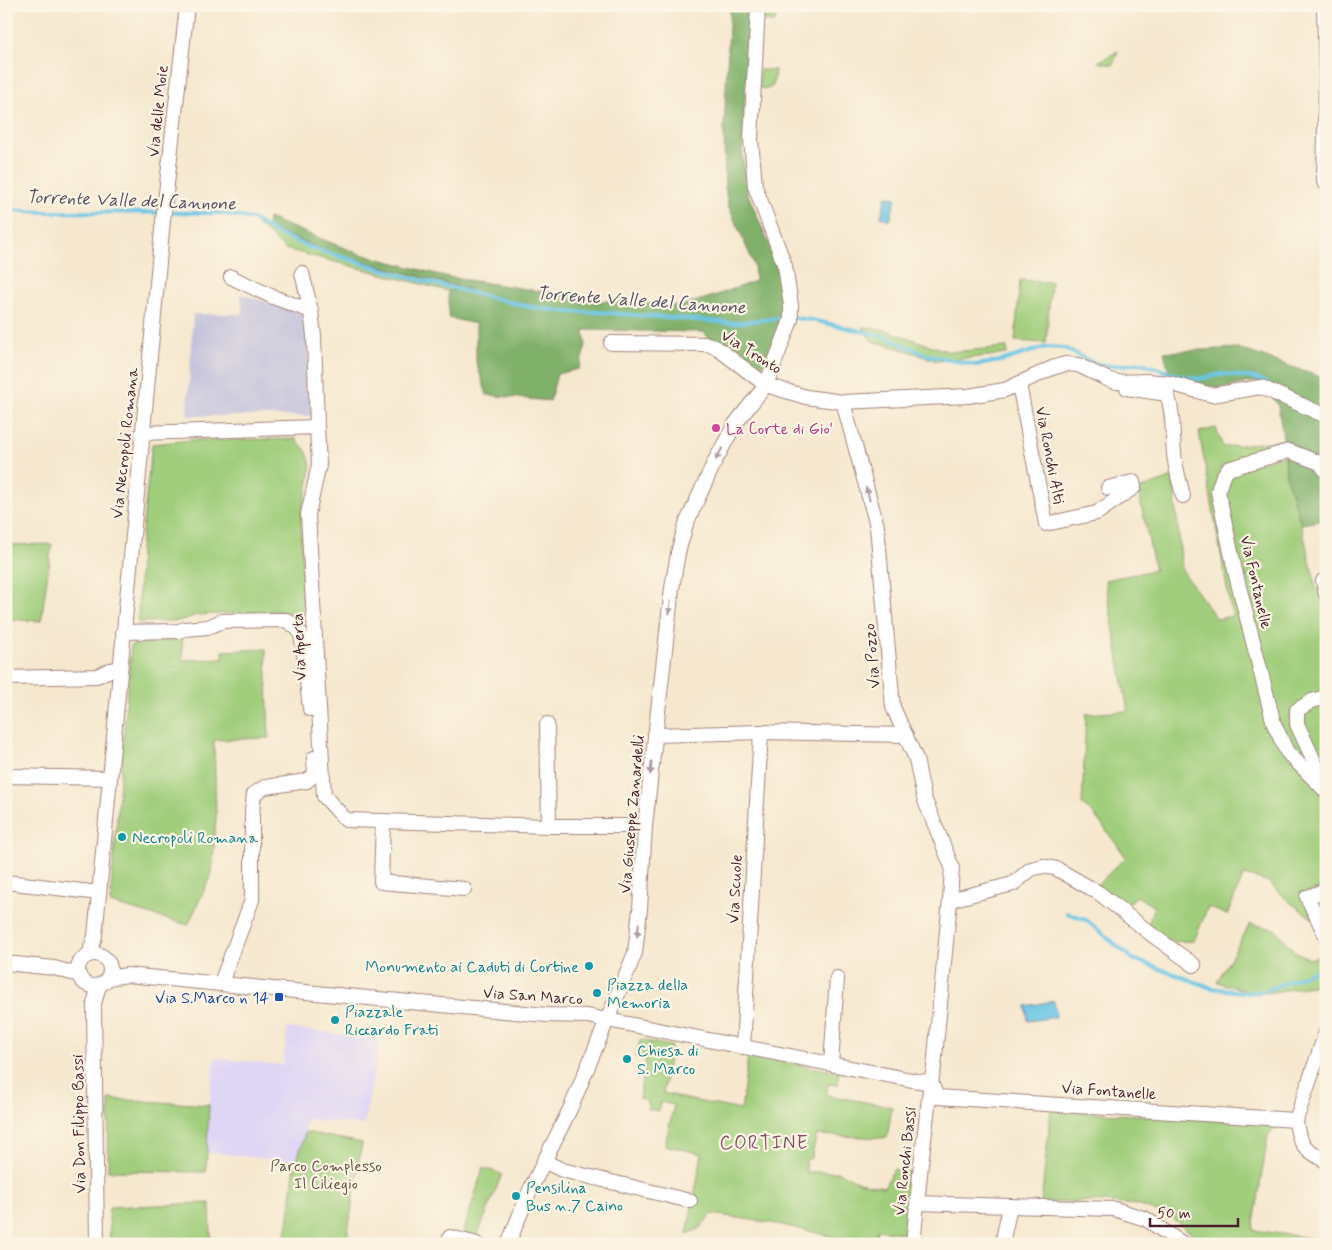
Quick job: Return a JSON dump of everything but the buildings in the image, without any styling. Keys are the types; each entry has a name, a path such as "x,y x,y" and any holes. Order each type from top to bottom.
{"street":[{"name":"Via delle Moie","path":"164,213 187,6"},
{"name":"Via Giuseppe Zanardelli","path":"508,1244 544,1161 571,1107 635,953 640,909 645,826 672,588 678,553 686,524 715,461 735,424 766,385 790,327 792,308 785,266 755,186 751,139 758,6"},
{"path":"1324,6 1326,76 1324,182"},
{"name":"Via Necropoli Romana","path":"95,971 98,893 164,213"},
{"name":"Via Aperta","path":"302,274 311,311 314,336 319,465 308,514 324,796 346,820 549,826 645,826"},
{"path":"231,276 273,297 311,311"},
{"name":"Via Tronto","path":"611,343 708,344 717,348 766,385 806,397 843,402"},
{"path":"843,402 968,396 1005,390 1065,364 1078,365 1124,387 1168,394 1173,418 1174,455 1183,496"},
{"path":"1116,382 1147,381 1169,383 1212,395 1261,387 1326,416"},
{"name":"Via Ronchi Alti","path":"1019,384 1046,524 1098,513 1134,487 1133,482 1108,488"},
{"name":"Via Pozzo","path":"843,402 877,526 893,707 916,760 924,798 952,867 934,1067 931,1082"},
{"path":"142,433 317,427"},
{"name":"Via Fontanelle","path":"1326,471 1320,463 1289,451 1228,469 1222,478 1218,490 1235,571 1274,724 1287,752 1326,791"},
{"path":"1326,581 1323,581 1326,594"},
{"name":"Via Aperta","path":"123,632 180,631 208,628 222,621 286,620 300,632 309,701 315,774 307,782 265,787 254,794 252,812 252,900 221,983"},
{"path":"6,678 97,676 110,670 120,669"},
{"path":"97,676 107,684 118,686"},
{"path":"1326,697 1312,701 1297,710 1297,724 1326,786"},
{"path":"548,724 549,826"},
{"path":"655,735 760,732 906,735"},
{"name":"Via Scuole","path":"743,1047 760,732"},
{"path":"6,776 110,778"},
{"path":"383,821 381,882 464,889"},
{"path":"950,900 1013,884 1031,869 1043,866 1057,869 1099,894 1194,965"},
{"path":"6,882 98,893"},
{"path":"1326,890 1307,897 1326,936"},
{"path":"6,963 95,971"},
{"name":"Via San Marco","path":"95,971 546,1015 586,1016 917,1081 931,1082"},
{"name":"Via Don Filippo Bassi","path":"95,971 97,1244"},
{"path":"831,1064 837,978"},
{"path":"1326,1032 1296,1120 1297,1134 1307,1150 1326,1161"},
{"name":"Via Fontanelle","path":"931,1082 937,1097 1296,1120"},
{"name":"Via Ronchi Bassi","path":"913,1244 931,1082"},
{"path":"544,1161 562,1170 690,1201"},
{"path":"917,1203 1114,1209 1146,1219 1183,1244"},
{"path":"1002,1244 1010,1206"},
{"path":"450,1237 477,1244"}],"shaded area":[{"path":"241,294 307,315 313,416 187,416 193,314 243,314"},
{"path":"287,1028 380,1039 364,1125 306,1119 304,1142 296,1162 206,1152 215,1058 283,1065"}],"green space":[{"path":"730,6 750,6 742,152 747,192 776,261 783,317 780,328 757,377 712,343 704,332 584,330 586,345 579,369 557,374 550,401 487,395 476,362 476,324 449,318 448,291 469,289 328,252 267,227 268,218 360,254 448,277 604,301 681,306 755,281 754,264 728,205 725,187 724,128"},
{"path":"764,6 776,6 775,22 763,21"},
{"path":"1118,51 1113,65 1098,62"},
{"path":"760,70 775,70 773,86 767,89 759,88"},
{"path":"257,224 328,252 471,290 448,291 285,249"},
{"path":"1020,280 1051,282 1046,343 1015,341"},
{"path":"862,327 882,329 950,352 1007,347 1007,354 937,361 872,341"},
{"path":"1238,348 1326,379 1326,411 1262,383 1251,382 1225,388 1213,388 1182,381 1170,376 1164,352"},
{"path":"1273,397 1326,418 1326,466 1285,450 1278,406"},
{"path":"1216,428 1223,447 1285,440 1285,450 1219,475 1275,735 1326,795 1326,886 1311,891 1313,919 1291,903 1267,881 1244,875 1227,915 1208,907 1194,941 1161,942 1146,930 1154,907 1137,896 1124,908 1090,892 1126,857 1093,813 1082,805 1086,714 1128,711 1105,580 1155,570 1138,490 1173,477 1182,570 1217,619 1232,616 1199,432"},
{"path":"296,439 307,452 311,465 309,482 301,513 303,616 277,611 197,615 179,621 138,622 140,550 152,444 192,440"},
{"path":"1285,455 1286,476 1301,524 1317,590 1322,590 1326,612 1326,694 1298,705 1324,787 1281,734 1221,494 1230,471"},
{"path":"1285,455 1319,468 1323,488 1326,488 1326,520 1301,524 1286,476"},
{"path":"52,544 41,621 6,619 6,545"},
{"path":"182,639 183,660 223,659 223,651 266,649 269,738 214,740 216,817 212,873 188,925 110,903 131,645"},
{"path":"1326,700 1326,776 1305,734 1301,710"},
{"path":"1326,892 1326,925 1314,899"},
{"path":"1250,924 1275,929 1294,951 1310,959 1324,953 1326,941 1326,1014 1325,984 1258,994 1217,982"},
{"path":"640,1040 671,1046 663,1093 676,1097 741,1110 748,1056 839,1072 838,1085 828,1084 826,1095 892,1107 887,1138 817,1135 811,1158 806,1160 806,1172 839,1172 859,1182 884,1187 894,1169 912,1173 914,1200 913,1234 877,1230 874,1244 864,1244 778,1224 712,1214 699,1229 687,1234 702,1154 665,1145 674,1105 661,1102 659,1111 647,1109 649,1105 646,1100 639,1098 646,1060 636,1057"},
{"path":"109,1099 209,1105 206,1172 108,1171"},
{"path":"1051,1110 1281,1124 1268,1135 1253,1230 1326,1240 1326,1244 1204,1244 1171,1217 1138,1205 1089,1201 1041,1203"},
{"name":"Parco Complesso Il Ciliegio","path":"305,1132 362,1143 346,1244 283,1244 288,1224 296,1162"},
{"path":"483,1168 502,1174 474,1244 460,1244"},
{"path":"210,1203 211,1244 110,1244 109,1207"}],"water":[{"path":"886,196 896,198 890,220 881,217"},
{"path":"1054,1001 1056,1017 1028,1021 1026,1006"}],"waterway":[{"name":"Torrente Valle del Cannone","path":"6,210 220,213 252,219 276,233 309,247 408,277 525,306 568,312 598,312 734,323 788,317"},
{"name":"Torrente Valle del Cannone","path":"795,318 883,336 927,355 976,365 1001,361 1046,347 1064,348 1094,363 1111,366 1142,363 1170,373 1198,379 1222,374 1255,378 1267,383"},
{"path":"1067,913 1085,919 1133,959 1212,988 1249,993 1265,991 1326,966"}],"place":[{"name":"La Corte di Gio'","path":"716,428"},
{"name":"Necropoli Romana","path":"122,837"},
{"name":"Monumento ai Caduti di Cortine","path":"589,966"},
{"name":"Piazza della Memoria","path":"597,993"},
{"name":"Via S.Marco n 14","path":"279,997"},
{"name":"Piazzale Riccardo Frati","path":"335,1020"},
{"name":"Chiesa di S. Marco","path":"627,1059"},
{"name":"Pensilina Bus n.7 Caino","path":"516,1196"}],"district":[{"name":"CORTINE","path":"764,1142"}]}
